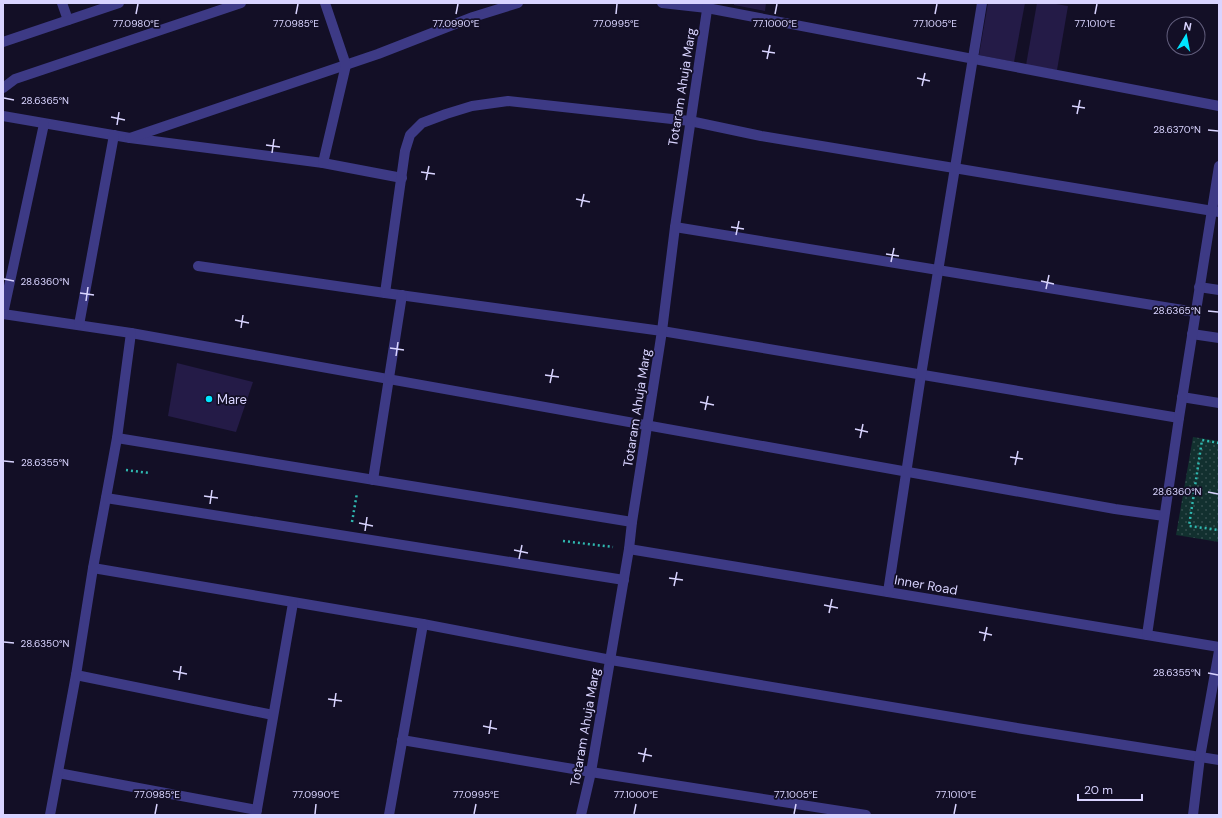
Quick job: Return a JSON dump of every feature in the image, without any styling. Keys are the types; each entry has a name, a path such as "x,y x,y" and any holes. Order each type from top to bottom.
{"street":[{"path":"62,3 68,20"},
{"path":"3,42 119,3"},
{"path":"3,88 14,79 241,3"},
{"path":"323,163 346,65 325,3"},
{"path":"130,138 378,54 474,17 518,3"},
{"path":"662,3 708,6 972,59 1219,106"},
{"path":"888,592 954,168 982,3"},
{"name":"Totaram Ahuja Marg","path":"581,815 591,772 630,549 632,522 662,331 674,227 708,6"},
{"path":"385,293 405,151 410,135 422,123 446,114 472,106 508,102 690,121 761,136 1215,212"},
{"path":"3,116 130,138 323,163 402,178"},
{"path":"44,124 3,314 130,333 389,378 1115,509 1164,516"},
{"path":"79,325 114,135"},
{"path":"1147,635 1199,287 1215,212 1219,166"},
{"path":"674,227 1195,312"},
{"path":"198,266 662,331 1179,418"},
{"path":"1199,287 1219,290"},
{"path":"373,480 402,295"},
{"path":"50,815 117,438 130,333"},
{"path":"1192,334 1219,338"},
{"path":"1182,397 1219,403"},
{"path":"117,438 632,522"},
{"path":"106,498 624,580"},
{"name":"Inner Road","path":"630,549 1219,647"},
{"path":"93,568 423,624 610,660 1219,760"},
{"path":"58,773 257,813 293,603"},
{"path":"389,815 423,624"},
{"path":"1193,815 1200,757 1219,651"},
{"path":"76,675 273,715"},
{"path":"402,740 591,772 866,815"}],"path":[{"path":"1219,443 1202,440 1189,526 1219,530"},
{"path":"148,479 150,467"},
{"path":"111,468 149,474"},
{"path":"351,528 358,487"},
{"path":"562,548 563,541 630,549"}],"green space":[{"path":"1193,437 1219,441 1219,542 1176,535"}],"building":[{"path":"734,3 766,3 765,11 734,5"},
{"path":"988,3 1025,3 1014,62 979,55"},
{"path":"1037,3 1050,3 1068,6 1057,70 1026,65"},
{"name":"Mare","path":"177,363 253,382 236,432 168,416"}],"place":[{"name":"Mare","path":"209,399"}]}
